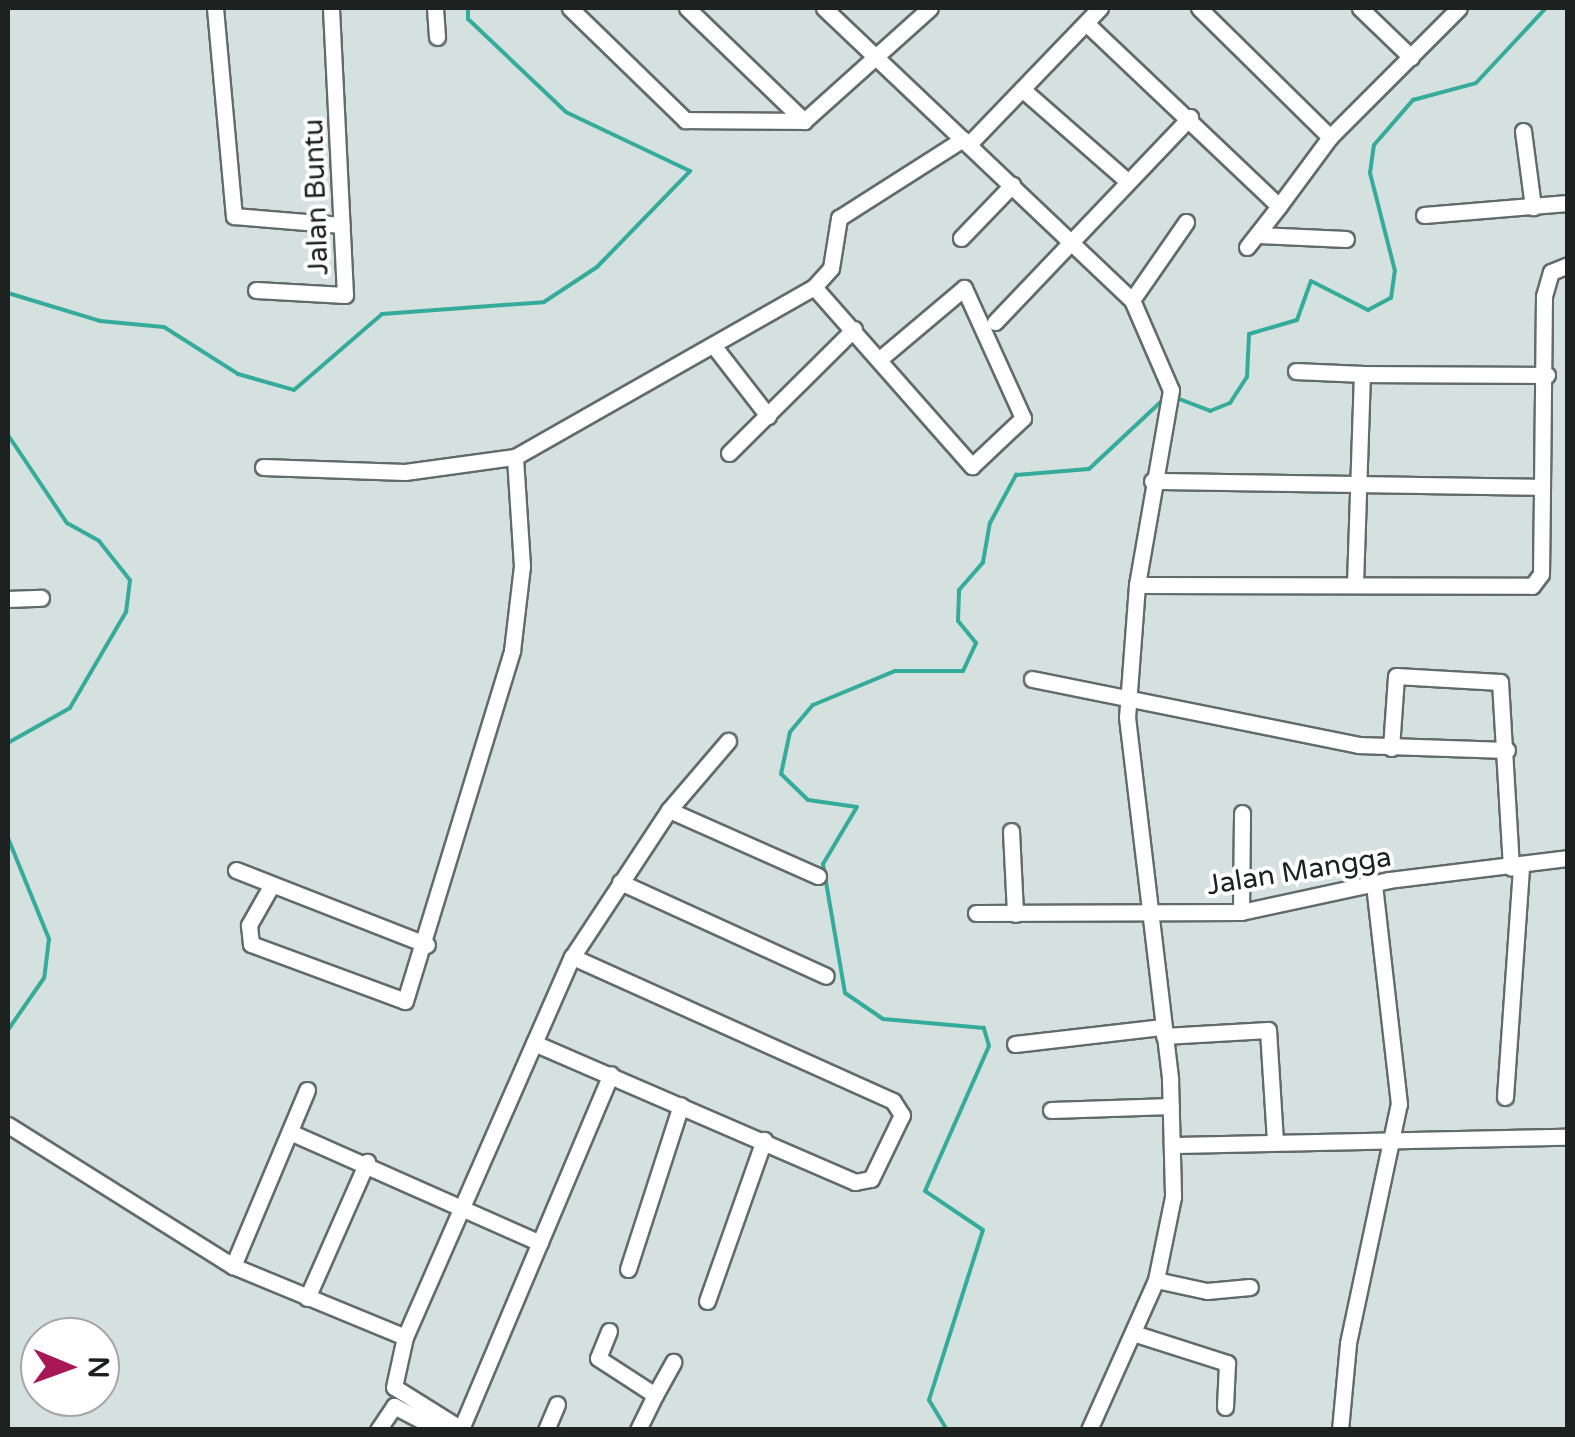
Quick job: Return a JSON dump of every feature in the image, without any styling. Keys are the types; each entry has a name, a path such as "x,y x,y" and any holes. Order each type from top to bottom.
{"street":[{"path":"215,8 234,216 342,225"},
{"name":"Jalan Buntu","path":"256,290 344,295 331,8"},
{"path":"435,8 438,37"},
{"path":"570,8 685,120 804,122 878,62 930,8"},
{"path":"687,8 804,122"},
{"path":"824,8 1132,300 1172,398 1152,481 1137,584 1127,701 1170,1106 1168,1236 1156,1280 1089,1430"},
{"path":"263,468 404,472 515,457 814,287 836,256 839,218 966,142 1100,8"},
{"path":"1199,8 1330,137"},
{"path":"1360,8 1410,57"},
{"path":"1346,239 1253,241 1330,137 1459,8"},
{"path":"1086,24 1190,117 1279,206"},
{"path":"1022,89 1127,181"},
{"path":"996,322 1069,240 1190,117"},
{"path":"1523,131 1534,207"},
{"path":"961,238 1012,185"},
{"path":"1424,215 1568,202"},
{"path":"1132,300 1186,222"},
{"path":"1137,584 1532,586 1542,564 1546,280 1568,266"},
{"path":"814,287 882,358 972,466 1023,418 964,288 882,358"},
{"path":"729,453 854,330"},
{"path":"712,345 768,416"},
{"path":"1296,371 1547,375"},
{"path":"1354,584 1362,374"},
{"path":"270,888 249,926 250,944 384,1000 405,1001 426,945 518,618 515,457"},
{"path":"1152,481 1357,479 1542,486"},
{"path":"8,599 42,598"},
{"path":"1391,748 1394,677 1427,675 1500,682 1516,867 1505,1097"},
{"path":"1032,678 1127,701 1391,748 1507,750"},
{"path":"611,1074 462,1429 394,1387 405,1337 572,958 669,810 728,741"},
{"path":"669,810 818,876"},
{"path":"1241,912 1242,813"},
{"path":"1011,832 1016,914"},
{"name":"Jalan Mangga","path":"976,913 1241,912 1374,883 1568,858"},
{"path":"236,870 270,888 426,945"},
{"path":"620,882 826,976"},
{"path":"1340,1430 1361,1275 1398,1137 1392,984 1374,883"},
{"path":"534,1043 864,1183 901,1107 572,958"},
{"path":"1015,1044 1164,1031 1268,1030 1275,1140"},
{"path":"233,1266 307,1090"},
{"path":"628,1270 680,1105"},
{"path":"1052,1110 1170,1106"},
{"path":"8,1125 233,1266 405,1337"},
{"path":"292,1133 367,1162 540,1243"},
{"path":"1172,1145 1398,1137 1568,1137"},
{"path":"707,1301 764,1140"},
{"path":"308,1298 367,1162"},
{"path":"1156,1280 1207,1291 1250,1286"},
{"path":"609,1331 598,1357 655,1395"},
{"path":"1133,1334 1226,1363 1224,1407"},
{"path":"638,1430 674,1362"},
{"path":"546,1430 557,1404"},
{"path":"378,1430 398,1407 440,1430"}],"waterway":[{"path":"8,293 100,321 164,327 238,374 294,390 382,314 544,302 597,267 690,171 566,112 468,19 468,8"},
{"path":"1174,397 1210,411 1230,403 1247,377 1249,334 1297,320 1311,281 1368,310 1391,298 1395,271 1370,173 1374,145 1413,100 1476,83 1546,8"},
{"path":"947,1430 929,1400 983,1230 925,1191 989,1046 984,1028 883,1019 845,993 823,864 857,807 808,800 781,774 790,732 813,705 895,671 963,671 976,643 958,621 959,590 983,562 990,523 1016,475 1089,469 1165,398"},
{"path":"8,435 67,523 99,541 130,580 126,612 70,708 8,743"},
{"path":"8,838 49,939 44,978 8,1030"}]}
